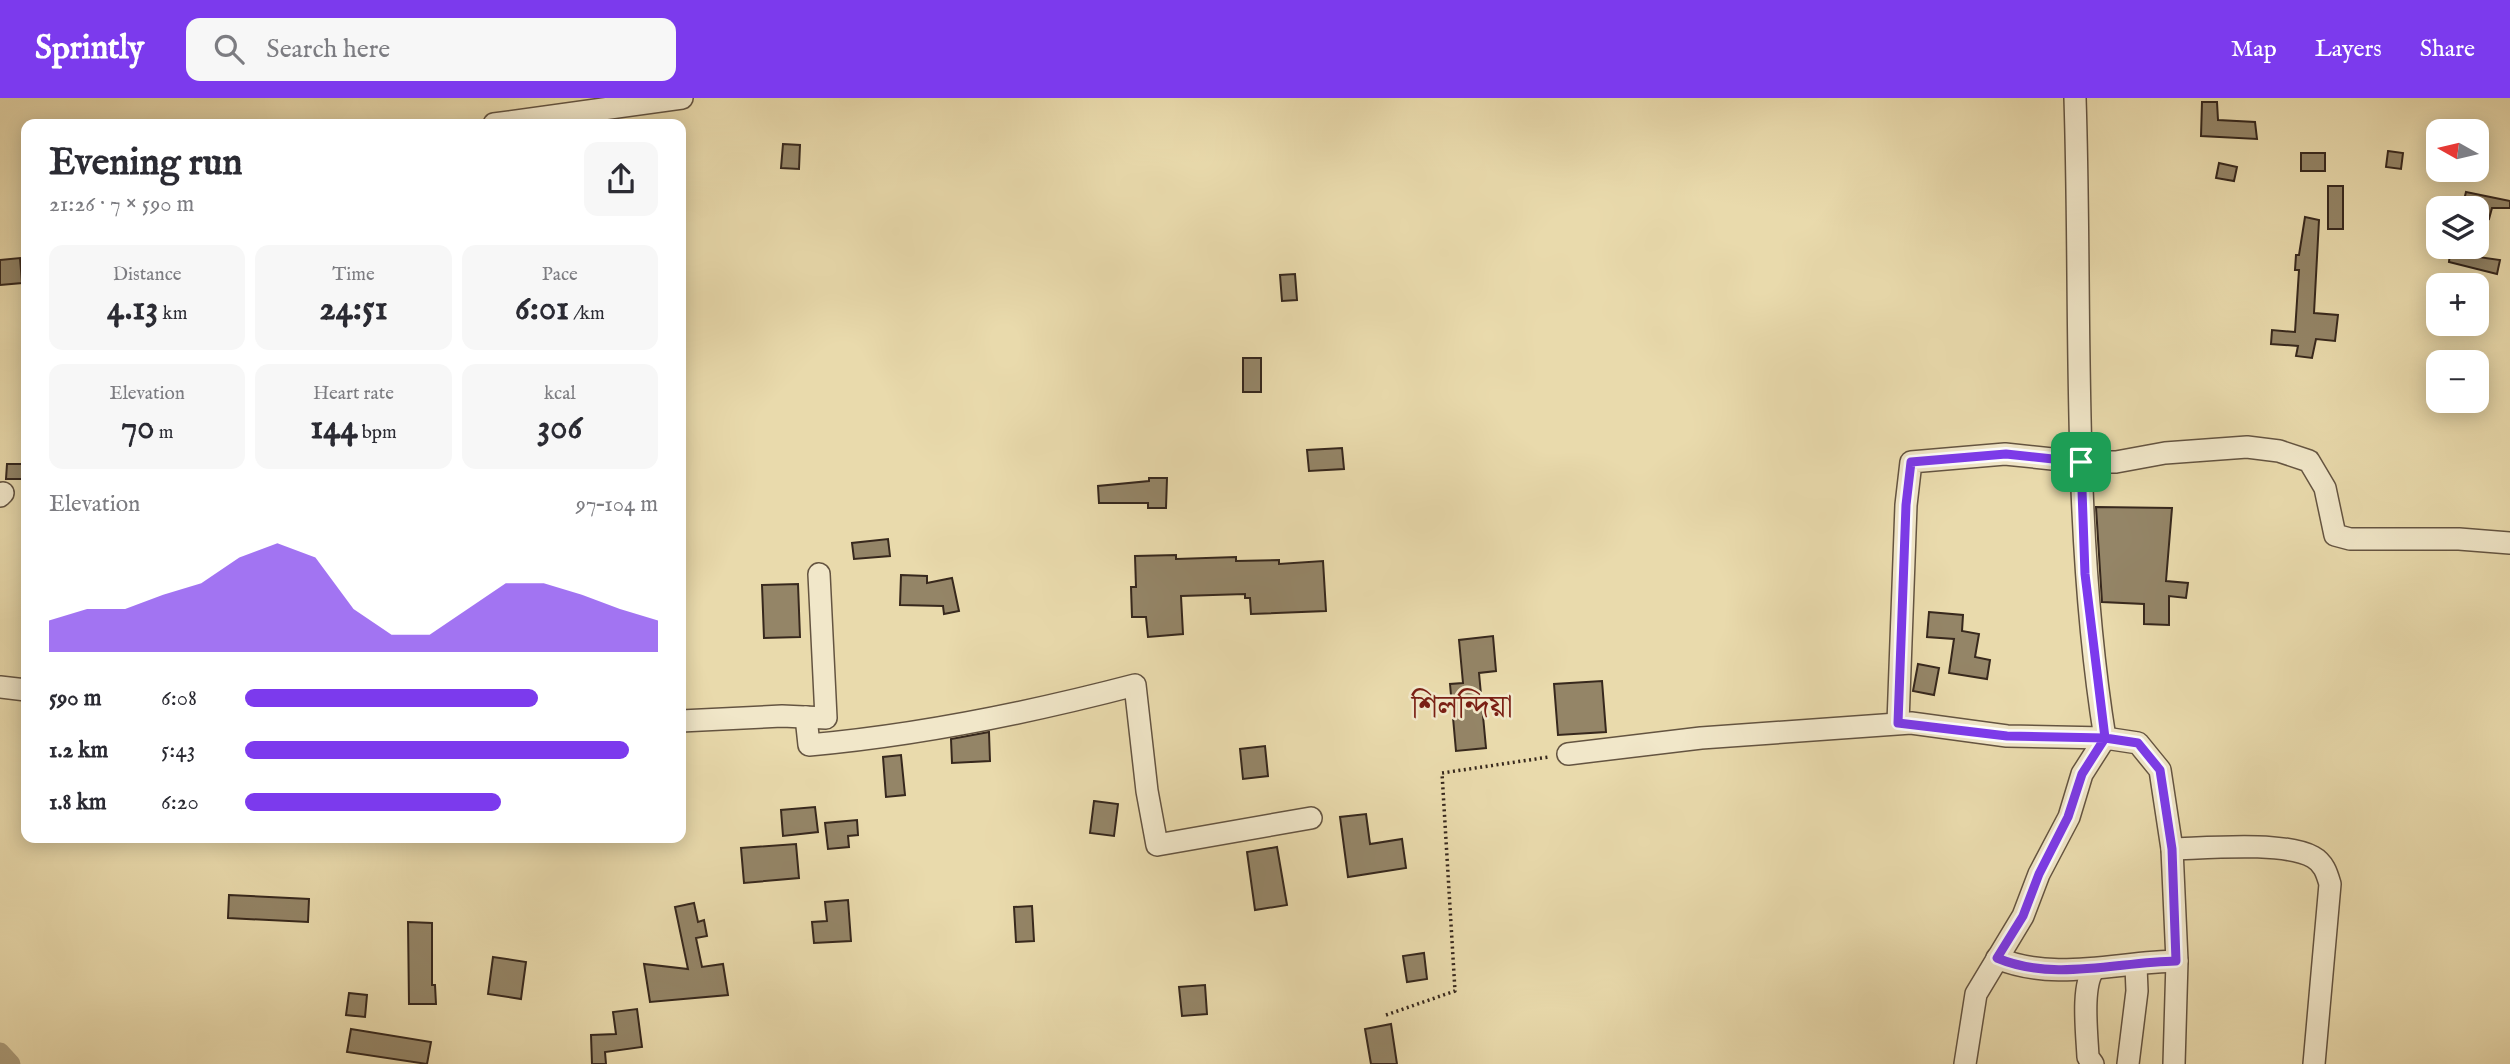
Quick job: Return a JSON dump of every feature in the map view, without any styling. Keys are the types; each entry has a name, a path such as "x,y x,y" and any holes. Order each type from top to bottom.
{"street":[{"path":"530,119 682,98"},
{"path":"1965,1064 1976,994 2023,916 2039,874 2068,817 2082,774 2105,738 2085,574 2075,98"},
{"path":"1898,723 1906,505 1911,462 2006,454 2116,463 2165,453 2247,447 2279,451 2309,461 2325,488 2335,535 2350,539 2459,539 2510,543"},
{"path":"686,721 826,718 819,574"},
{"path":"806,717 809,745 879,739 1052,707 1135,685 1147,791 1157,845 1311,818"},
{"path":"0,687 21,689"},
{"path":"1568,754 1701,738 1898,723 2007,736 2105,738 2138,743 2160,770 2172,849 2176,961 2174,1064"},
{"path":"2172,849 2268,848 2315,858 2325,869 2330,884 2314,1064"},
{"path":"1997,958 2029,968 2094,969 2176,961"},
{"path":"2128,1064 2136,966"},
{"path":"2093,1064 2088,1057 2086,992 2088,976 2094,969"}],"path":[{"path":"1386,1016 1455,991 1442,773 1568,754"}],"building":[{"path":"2202,102 2217,102 2218,120 2255,122 2257,139 2201,136"},
{"path":"783,144 800,145 799,169 781,168"},
{"path":"2388,151 2403,153 2401,169 2386,167"},
{"path":"2301,153 2325,153 2325,171 2301,171"},
{"path":"2219,163 2237,167 2234,181 2216,178"},
{"path":"2328,186 2343,186 2343,229 2328,229"},
{"path":"2466,192 2486,196 2465,196"},
{"path":"2489,197 2510,201 2510,208 2492,208 2489,219"},
{"path":"2305,217 2319,220 2314,313 2338,315 2335,341 2316,339 2312,358 2296,356 2298,346 2271,344 2272,330 2295,332 2299,270 2295,270 2296,255 2299,255"},
{"path":"20,258 21,283 0,285 0,260"},
{"path":"2449,259 2500,260 2497,274 2449,262"},
{"path":"1295,274 1297,300 1282,301 1280,275"},
{"path":"1243,358 1261,358 1261,392 1243,392"},
{"path":"1342,448 1344,469 1309,471 1307,450"},
{"path":"7,464 21,464 21,479 6,479"},
{"path":"1149,478 1167,478 1166,508 1148,508 1148,503 1099,503 1098,486 1149,481"},
{"path":"2096,507 2172,508 2166,581 2188,583 2186,598 2169,596 2169,625 2144,624 2144,604 2102,602"},
{"path":"888,539 890,556 854,559 852,543"},
{"path":"1176,555 1176,559 1236,557 1236,561 1279,560 1279,564 1323,561 1326,611 1251,614 1250,598 1245,598 1245,594 1181,596 1183,634 1148,637 1146,617 1132,617 1131,587 1136,587 1135,556"},
{"path":"901,575 927,576 927,583 952,578 959,611 944,614 943,606 900,605"},
{"path":"798,584 800,637 764,638 762,585"},
{"path":"1929,612 1963,615 1962,631 1979,634 1975,657 1990,660 1987,679 1949,673 1954,639 1927,637"},
{"path":"1493,636 1496,671 1479,673 1486,748 1456,751 1450,684 1463,683 1459,640"},
{"path":"1918,664 1939,668 1934,695 1913,691"},
{"path":"1602,681 1606,732 1558,735 1554,684"},
{"path":"989,732 990,761 952,763 951,739"},
{"path":"1265,746 1268,776 1243,779 1240,749"},
{"path":"901,755 905,795 886,797 883,757"},
{"path":"1094,801 1118,804 1114,836 1090,833"},
{"path":"815,807 818,832 783,836 781,810"},
{"path":"1366,814 1370,844 1402,839 1406,868 1348,877 1340,817"},
{"path":"857,820 858,835 848,836 849,847 828,849 825,823"},
{"path":"796,844 799,878 744,883 741,848"},
{"path":"1277,847 1287,905 1255,910 1247,852"},
{"path":"229,895 309,899 308,922 228,918"},
{"path":"848,900 851,941 814,943 812,922 827,921 825,902"},
{"path":"694,903 698,922 704,920 707,936 696,938 702,967 723,964 728,995 650,1002 644,964 688,969 675,907"},
{"path":"1032,906 1034,941 1016,942 1014,907"},
{"path":"408,922 432,923 432,985 435,985 436,1004 409,1004"},
{"path":"1424,953 1427,979 1407,982 1403,956"},
{"path":"493,957 526,962 521,999 488,994"},
{"path":"1205,985 1207,1014 1182,1016 1179,987"},
{"path":"349,993 367,995 365,1017 346,1015"},
{"path":"637,1009 642,1047 605,1052 606,1064 592,1064 591,1035 616,1034 613,1012"},
{"path":"1391,1024 1397,1064 1371,1064 1365,1029"},
{"path":"351,1029 431,1042 427,1064 347,1052"}],"waterway":[{"path":"0,1052 11,1064"}],"district":[{"name":"শিলন্দিয়া","path":"1462,706"}],"route":[{"path":"2081,462 2006,454 1943,462 1911,462 1906,505 1903,649 1898,723 2007,736 2075,740 2105,738 2082,774 2068,817 2039,874 2023,916 1997,958 2029,968 2094,969 2176,961 2172,849 2160,770 2138,743 2105,738 2085,574 2081,462"}]}
